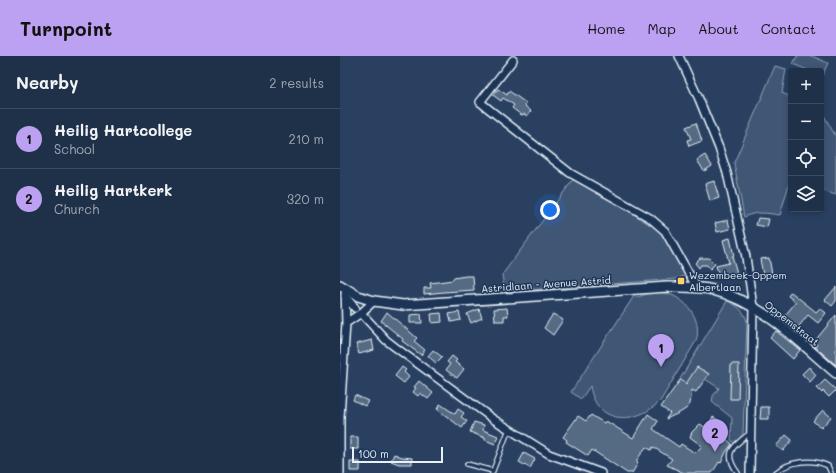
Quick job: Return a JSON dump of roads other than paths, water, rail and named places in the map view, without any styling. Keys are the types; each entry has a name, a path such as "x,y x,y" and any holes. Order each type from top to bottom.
{"street":[{"path":"679,56 699,99 719,148 727,173 739,224 753,306 750,473"},
{"path":"513,60 480,102 570,173 632,207 655,222 665,231 697,288"},
{"name":"Astridlaan - Avenue Astrid","path":"343,290 374,301 410,305 667,287 697,288 712,290 734,297 753,306"},
{"path":"343,290 355,308"},
{"path":"340,473 340,417 346,323 343,290"},
{"path":"346,323 361,313 374,301"},
{"name":"Oppemstraat","path":"753,306 836,372"},
{"path":"361,313 386,340 462,397 509,429 549,454 601,473"}],"lane":[{"path":"467,464 492,472 509,429"},
{"path":"738,473 732,463 731,452 734,446 751,432"},
{"path":"775,473 782,467 809,461 822,463 828,466 831,473"}],"place":[{"name":"Wezembeek-Oppem Albertlaan","path":"681,281"},
{"name":"Heilig Hartcollege","path":"661,367"},
{"name":"Heilig Hartkerk","path":"715,452"}]}
